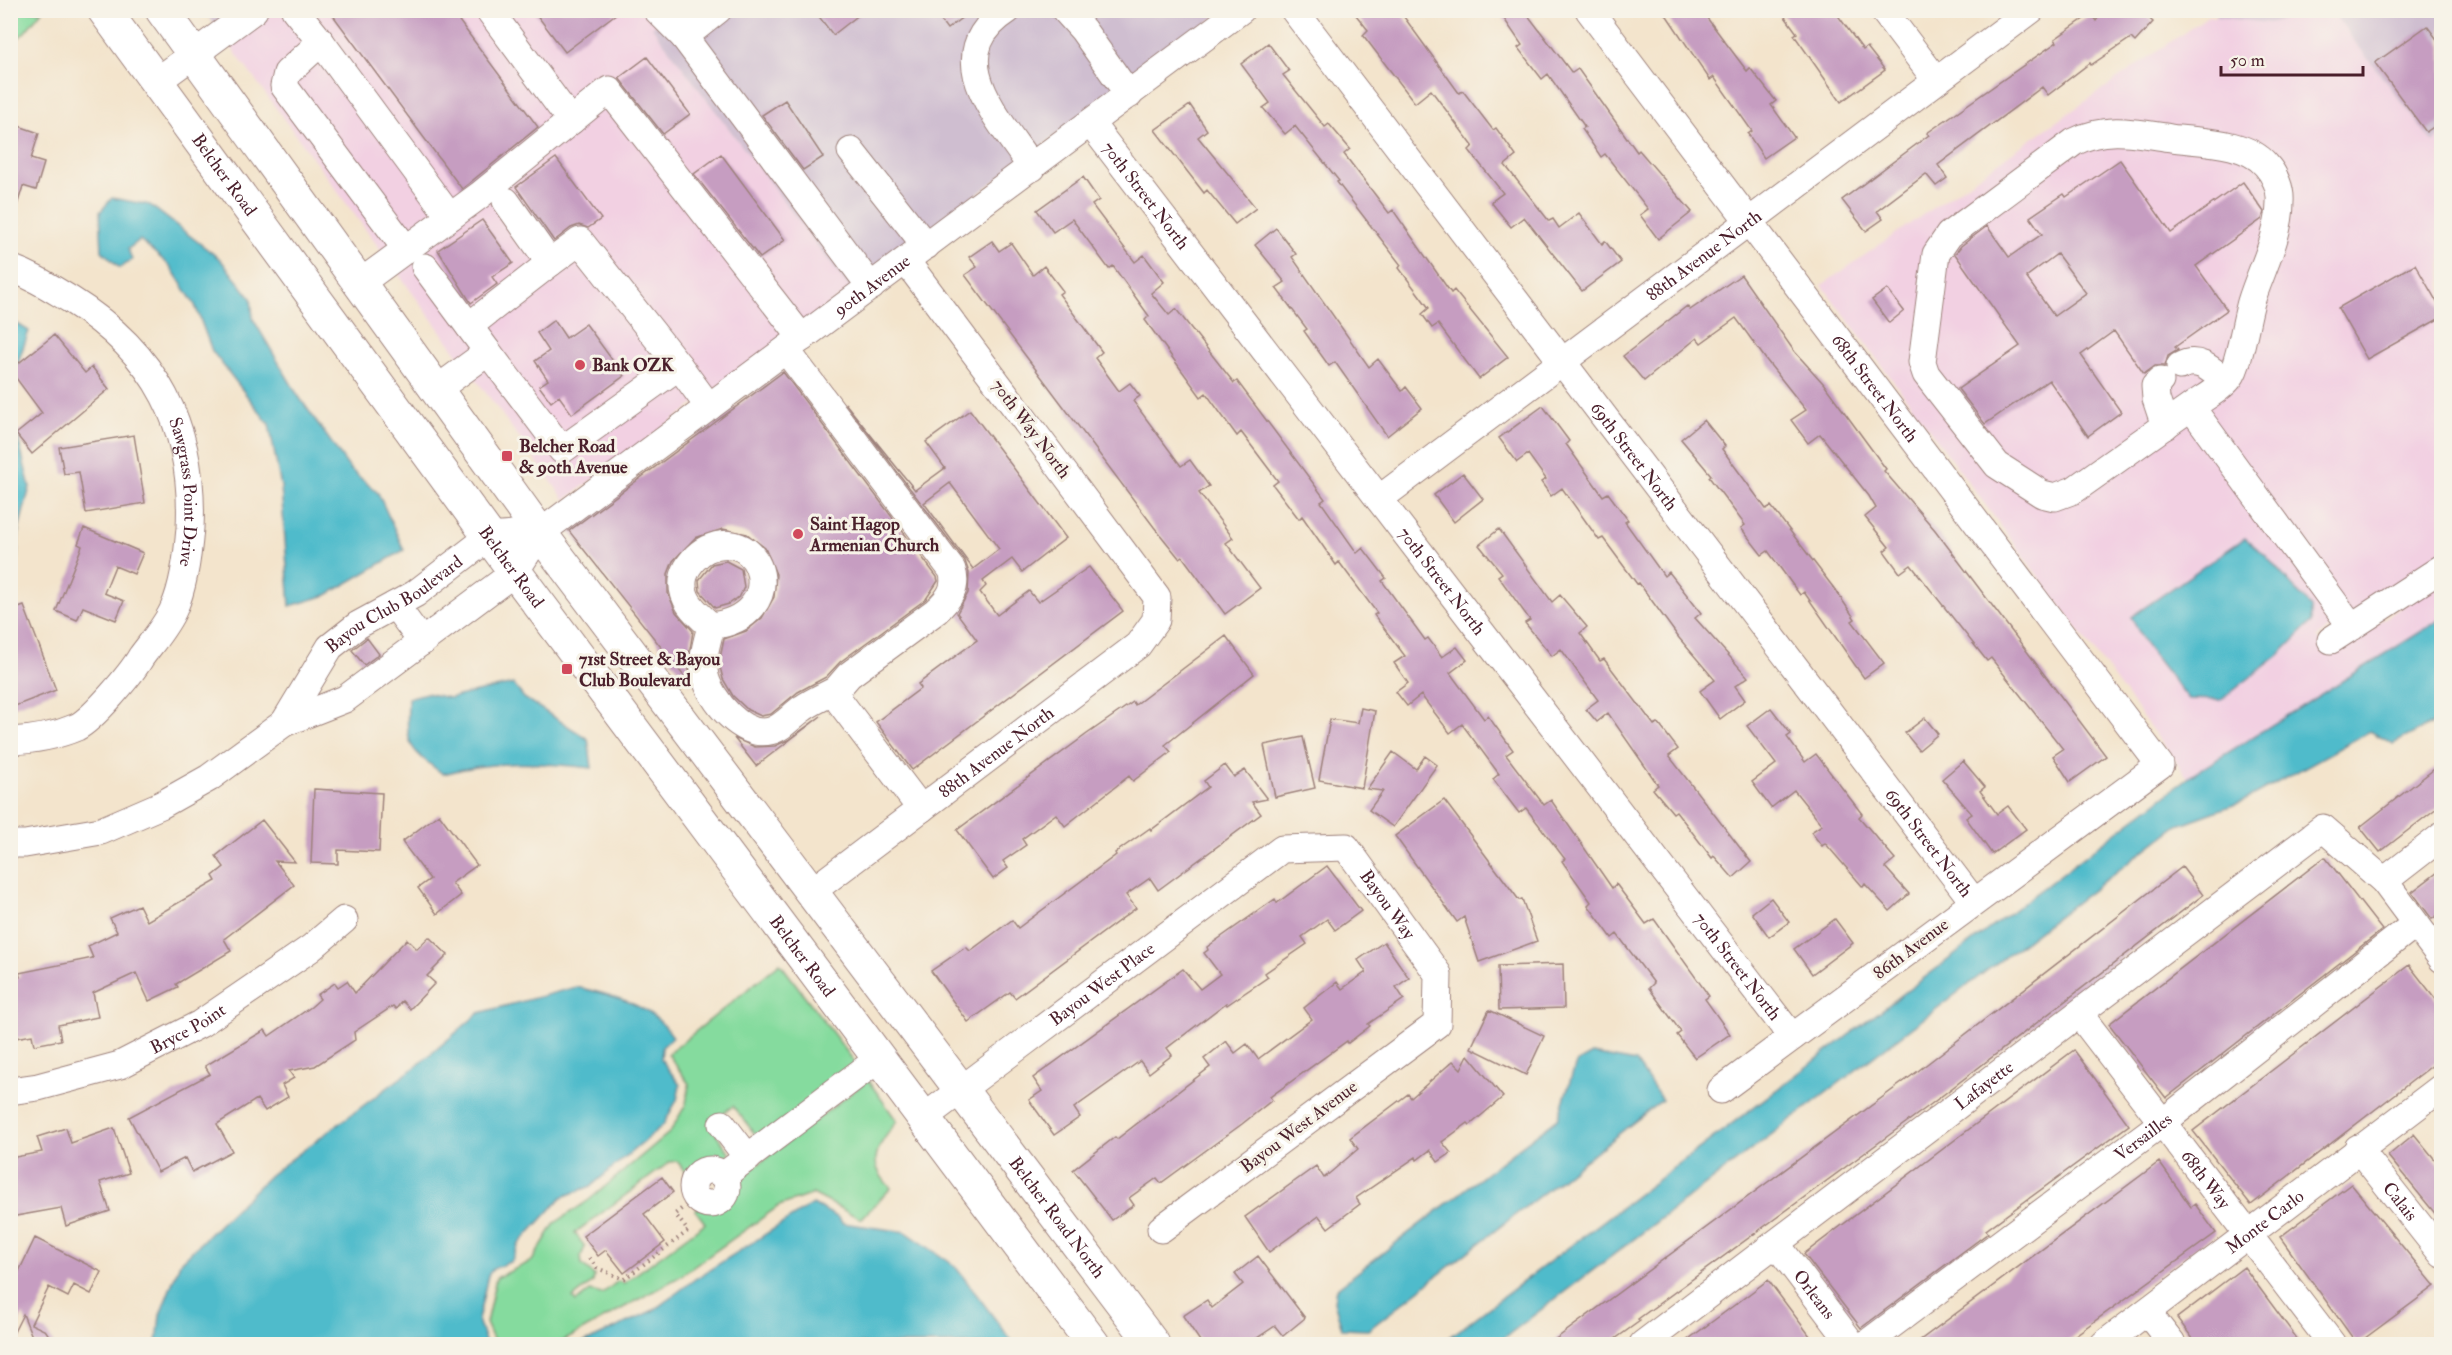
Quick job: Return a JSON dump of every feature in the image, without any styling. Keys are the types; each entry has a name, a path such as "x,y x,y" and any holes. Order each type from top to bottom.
{"main road":[{"name":"Belcher Road","path":"104,10 489,537 922,1119"},
{"path":"162,10 540,533 961,1090"},
{"name":"Belcher Road North","path":"961,1090 1153,1344"},
{"path":"922,1119 1093,1344"}],"street":[{"path":"156,82 195,56 254,10"},
{"path":"295,10 450,217"},
{"path":"489,10 572,121"},
{"path":"657,10 684,37 871,287"},
{"path":"684,37 718,10"},
{"path":"1008,10 987,26 975,46 975,67 984,94 1032,168"},
{"path":"1065,10 1083,30 1129,95"},
{"name":"69th Street North","path":"1294,10 1974,902"},
{"name":"68th Street North","path":"1588,10 2160,765"},
{"path":"1883,10 1936,80"},
{"name":"88th Avenue North","path":"1379,499 2031,10"},
{"name":"90th Avenue","path":"515,572 540,533 1091,124 1227,15"},
{"path":"321,42 287,73 284,86 562,450 679,366"},
{"path":"360,283 416,258 450,217 609,90 794,344 952,570 956,581 949,599 936,611 849,675 836,690 803,708 776,729 755,732 742,727 730,717 705,675 704,655 711,626"},
{"name":"70th Street North","path":"1091,124 1792,1037"},
{"path":"2106,130 2133,133 2227,146 2250,153 2265,163 2276,180 2281,200 2278,225 2251,303 2231,376 2225,381 2191,408 2074,490 2055,497 2042,494 1997,465 1926,374 1922,362 1936,254 1948,236 2074,142 2090,134 2106,130"},
{"name":"70th Way North","path":"851,151 916,253 1157,597"},
{"path":"506,201 550,263"},
{"path":"469,326 580,241 709,407"},
{"name":"Sawgrass Point Drive","path":"10,268 31,275 102,320 130,345 159,385 180,432 191,491 189,549 174,608 129,676 79,726 32,740 10,741"},
{"path":"436,390 488,352"},
{"path":"2165,426 2155,386 2170,373 2196,362 2225,381"},
{"path":"2191,408 2341,634 2442,567"},
{"path":"489,537 540,533"},
{"name":"Bayou Club Boulevard","path":"284,723 330,646 358,625 415,594 489,537"},
{"name":"Bayou Club Boulevard","path":"10,844 25,844 101,831 161,805 209,778 284,723 345,699 515,572"},
{"name":"88th Avenue North","path":"811,892 1138,645 1156,620 1157,597"},
{"path":"395,605 422,642"},
{"path":"836,690 840,702 921,809"},
{"name":"86th Avenue","path":"1721,1090 2160,765"},
{"name":"Lafayette","path":"1643,1344 1777,1245 2323,828 2384,880"},
{"path":"2442,836 2384,880 2442,959"},
{"name":"Bayou Way","path":"1282,849 1346,847 1438,974 1437,1024"},
{"name":"Bayou West Place","path":"922,1119 1282,849"},
{"name":"Bryce Point","path":"10,1091 38,1087 120,1065 200,1024 311,948 344,920"},
{"name":"Versailles","path":"1866,1344 2163,1122 2415,924"},
{"name":"68th Way","path":"2080,1015 2332,1344"},
{"name":"Bayou West Avenue","path":"1161,1229 1437,1024"},
{"path":"696,1197 692,1187 699,1173 710,1170 723,1176 877,1060"},
{"name":"Monte Carlo","path":"2103,1344 2148,1312 2358,1148 2437,1101"},
{"path":"722,1124 748,1158"},
{"name":"Calais","path":"2358,1148 2442,1254"},
{"name":"Orleans","path":"1777,1245 1852,1344"},
{"path":"2148,1312 2172,1344"}],"path":[{"path":"590,1258 597,1268 624,1279 688,1231 675,1214 696,1197"}],"shaded area":[{"path":"673,10 1223,11 850,289 652,27"},
{"path":"2217,10 2317,11 2269,23 2216,17"},
{"path":"204,11 269,11 228,43"},
{"path":"269,11 673,11 652,27 850,289 565,500 228,43"},
{"path":"2317,11 2331,11 2433,143 2441,136 2442,554 2317,637 2329,655 2441,581 2441,619 2188,778 1822,285 2208,16 2269,23"},
{"path":"2331,11 2441,11 2441,136 2433,143"}],"green space":[{"path":"11,10 42,11 24,33 11,44"},
{"path":"780,963 857,1065 763,1135 755,1134 733,1106 709,1124 730,1153 721,1165 698,1166 689,1177 677,1161 670,1162 575,1233 585,1247 581,1256 582,1265 594,1275 593,1282 573,1298 576,1302 590,1291 602,1294 618,1281 624,1283 705,1223 695,1210 699,1207 712,1210 722,1205 730,1196 734,1183 868,1080 897,1121 884,1139 876,1162 878,1170 891,1188 861,1219 813,1194 779,1206 679,1277 558,1344 495,1344 486,1323 496,1278 532,1261 555,1223 589,1200 670,1132 686,1104 689,1084 668,1054"}],"water":[{"path":"112,198 150,205 220,259 251,298 253,319 297,394 350,469 378,493 404,550 327,595 290,606 281,487 269,424 212,351 195,305 170,266 140,240 128,249 132,260 120,268 102,251 100,212"},
{"path":"11,320 29,331 11,382"},
{"path":"10,422 17,435 30,487 19,528 16,571 11,576"},
{"path":"2245,538 2265,555 2311,607 2311,623 2280,654 2221,700 2188,699 2146,645 2131,617"},
{"path":"2441,619 2441,719 2393,744 2370,731 2244,801 2178,825 1496,1344 1441,1344 2192,775"},
{"path":"513,684 524,698 588,739 592,768 554,764 498,764 443,774 421,757 410,743 408,698 426,693 449,698"},
{"path":"576,987 630,1003 654,1016 664,1026 673,1037 662,1047 661,1059 680,1085 677,1100 663,1125 591,1186 562,1197 519,1244 512,1261 493,1269 488,1275 478,1320 486,1344 157,1344 160,1315 180,1263 270,1175 418,1065 479,1013"},
{"path":"1592,1054 1636,1062 1662,1100 1368,1330 1342,1329 1334,1301 1336,1289 1558,1118 1576,1063"},
{"path":"813,1204 839,1218 842,1223 906,1232 955,1266 1014,1344 581,1344 654,1310 695,1279"}],"building":[{"path":"329,10 451,10 538,127 462,189"},
{"path":"533,10 621,10 565,52"},
{"path":"814,10 865,10 833,35"},
{"path":"933,10 972,10 947,29"},
{"path":"1352,10 1399,10 1459,93 1463,91 1493,130 1496,128 1516,156 1505,165 1549,221 1553,219 1559,228 1579,213 1602,244 1605,241 1621,262 1582,291 1524,217 1511,227 1491,202 1503,193 1469,150 1473,146 1431,90 1415,103 1363,35 1368,30"},
{"path":"1498,10 1524,10 1572,73 1578,69 1637,152 1639,150 1692,212 1658,239 1640,215 1648,209 1605,154 1601,157 1582,129 1585,127 1548,74 1542,79 1518,48 1522,45"},
{"path":"1663,10 1701,10 1747,71 1750,68 1776,101 1771,105 1794,137 1764,158 1748,134 1752,131 1714,77 1710,80"},
{"path":"1780,10 1834,10 1863,50 1867,47 1885,70 1841,102 1794,35 1797,33"},
{"path":"2104,10 2140,10 2153,22 2135,42 2131,38 2091,65 2090,63 2048,95 2042,87 1938,165 1947,178 1936,186 1926,174 1877,211 1883,219 1866,231 1842,200 1929,135 1927,133 2057,42 2055,39 2091,14 2096,21"},
{"path":"2427,26 2442,46 2442,121 2426,132 2375,63"},
{"path":"1268,43 1289,71 1283,75 1325,127 1329,124 1350,149 1344,154 1389,213 1393,210 1451,293 1454,290 1508,357 1479,379 1438,324 1432,328 1422,314 1429,308 1399,268 1401,265 1337,182 1339,181 1295,126 1285,134 1263,108 1270,103 1241,64"},
{"path":"647,57 690,114 663,134 619,78"},
{"path":"785,100 823,157 803,170 762,115"},
{"path":"1190,105 1207,130 1198,137 1256,208 1235,224 1207,190 1204,193 1155,130"},
{"path":"10,123 39,133 31,159 44,163 36,190 23,186 14,215 10,214"},
{"path":"721,154 785,240 760,258 694,174"},
{"path":"556,158 601,219 588,228 579,225 571,228 554,241 516,187"},
{"path":"2120,160 2171,233 2243,182 2264,212 2262,219 2196,266 2227,310 2175,347 2178,350 2168,356 2165,366 2155,366 2144,374 2114,331 2081,355 2121,412 2088,436 2049,380 1985,424 1958,389 2020,346 1955,254 1961,246 1987,226 2009,257 2042,234 2030,217 2064,194 2066,197","holes":["2057,254 2086,293 2054,316 2026,277"]},
{"path":"1083,177 1099,200 1092,205 1135,262 1144,255 1164,282 1151,293 1169,315 1176,309 1234,383 1237,381 1325,499 1321,502 1357,553 1363,548 1386,578 1382,581 1425,640 1428,638 1442,657 1457,647 1467,660 1450,673 1484,719 1488,716 1513,750 1506,755 1544,805 1551,800 1612,888 1616,884 1646,924 1654,919 1709,996 1705,999 1730,1034 1695,1058 1677,1035 1681,1032 1649,988 1654,983 1617,934 1612,938 1588,905 1591,902 1562,861 1565,859 1526,808 1519,813 1493,779 1499,774 1462,724 1450,733 1421,695 1407,706 1396,692 1408,683 1394,663 1405,656 1374,615 1377,613 1339,562 1336,565 1302,516 1299,519 1273,485 1278,481 1241,432 1237,436 1206,393 1201,397 1145,320 1149,316 1113,266 1109,269 1072,219 1053,232 1037,210"},
{"path":"482,220 513,263 492,277 497,284 471,303 438,250"},
{"path":"1276,228 1296,254 1292,257 1369,367 1378,359 1402,391 1406,387 1422,408 1387,436 1335,362 1329,366 1304,331 1307,329 1276,288 1285,282 1255,245"},
{"path":"992,241 999,251 1011,243 1033,275 1044,266 1063,291 1059,294 1102,352 1095,358 1119,391 1130,383 1140,396 1133,401 1181,466 1190,460 1209,486 1199,493 1233,538 1226,543 1260,588 1225,614 1182,556 1179,558 1154,527 965,275 977,267 969,257"},
{"path":"2415,264 2442,311 2442,317 2367,359 2338,308"},
{"path":"1741,275 1794,351 1823,383 1886,469 1884,471 1935,530 2106,756 2070,782 2053,756 2063,749 1991,658 1987,661 1911,565 1900,573 1884,551 1889,547 1865,517 1876,508 1869,496 1820,434 1808,443 1791,420 1806,410 1736,318 1701,343 1697,338 1644,381 1623,356 1687,306 1690,310"},
{"path":"1887,289 1904,311 1889,323 1872,300"},
{"path":"554,320 566,338 586,324 624,376 572,414 559,396 551,402 539,386 548,380 535,361 549,351 537,333"},
{"path":"54,335 85,373 92,367 109,389 32,454 16,434 42,413 10,370"},
{"path":"783,372 938,581 926,599 840,662 826,677 798,692 771,714 761,716 748,710 733,696 723,679 719,663 724,639 746,631 762,618 774,597 776,574 765,548 747,534 723,529 695,538 673,561 668,574 668,593 676,612 693,631 688,662 691,685 569,531"},
{"path":"845,403 915,490 945,468 926,442 970,410 1066,538 1022,572 1012,559 983,581 986,586 980,592 997,615 1029,591 1038,602 1089,567 1123,611 912,770 876,722 921,688 918,684 977,640 957,613 968,593 969,573 965,561","holes":["950,483 999,549 973,569 924,503"]},
{"path":"1543,406 1569,441 1566,444 1603,496 1608,493 1628,520 1625,522 1664,576 1669,572 1701,613 1695,618 1748,677 1735,686 1745,700 1720,719 1700,691 1715,680 1679,638 1639,583 1637,584 1603,538 1599,540 1562,488 1551,496 1541,482 1546,479 1528,454 1517,462 1499,438"},
{"path":"1704,420 1725,446 1722,449 1766,509 1771,506 1836,591 1855,619 1852,621 1884,663 1864,678 1804,592 1800,595 1768,551 1762,555 1741,528 1745,525 1709,477 1711,475 1681,439"},
{"path":"134,435 145,503 86,513 79,472 64,474 59,447"},
{"path":"1463,473 1483,499 1454,522 1434,495"},
{"path":"84,528 143,553 134,574 115,566 104,593 124,601 116,620 83,607 77,620 56,611 82,546 78,544"},
{"path":"1499,529 1552,602 1560,595 1587,627 1580,633 1600,661 1604,659 1654,725 1658,723 1678,749 1669,756 1751,862 1733,878 1714,856 1712,858 1676,811 1673,813 1653,789 1658,785 1608,713 1597,722 1586,709 1598,700 1561,649 1552,656 1525,623 1530,620 1498,576 1502,573 1479,545"},
{"path":"726,561 741,569 744,587 740,596 729,604 715,608 700,591 699,580 712,564"},
{"path":"24,606 56,690 10,708 10,611"},
{"path":"1226,636 1254,674 1165,745 1171,752 1133,781 1129,776 1065,826 1056,814 1022,839 1026,845 1003,861 1008,868 993,879 957,830 1087,734 1133,702 1135,705"},
{"path":"367,638 379,654 364,665 352,650"},
{"path":"1361,708 1375,711 1362,788 1319,780 1330,719 1358,723"},
{"path":"1771,708 1791,734 1787,737 1805,762 1816,754 1862,814 1859,817 1895,859 1885,867 1909,894 1890,911 1865,884 1863,887 1825,843 1822,846 1811,832 1822,825 1794,790 1771,808 1752,782 1776,764 1747,726"},
{"path":"821,716 756,766 734,738 755,747 775,746 788,740"},
{"path":"1925,718 1938,734 1919,750 1905,733"},
{"path":"1303,737 1315,788 1275,797 1264,745"},
{"path":"1393,752 1416,769 1425,756 1437,765 1393,827 1369,810 1383,791 1367,789"},
{"path":"1963,761 1985,787 1980,791 1997,814 2008,806 2026,829 1992,854 1966,818 1972,814 1942,779"},
{"path":"2442,763 2442,804 2380,852 2360,827"},
{"path":"1225,765 1234,777 1245,770 1267,799 1252,802 1261,814 1158,890 1150,878 1126,895 1136,908 1015,998 1010,992 968,1022 931,971 966,947 970,951 1012,920 1018,928 1116,855 1115,853 1150,828 1151,830 1208,787 1204,781"},
{"path":"314,789 382,793 379,852 338,850 338,864 311,863"},
{"path":"1444,800 1519,900 1522,899 1537,941 1479,962 1464,917 1457,922 1395,836"},
{"path":"439,814 477,865 452,883 461,895 437,914 418,888 430,879 402,842"},
{"path":"262,820 295,862 275,861 294,885 224,939 231,951 176,984 178,987 149,1001 136,973 93,993 98,1017 58,1025 61,1040 34,1045 32,1035 10,1039 10,979 20,977 19,973 93,958 88,946 117,932 110,918 139,905 147,921 216,881 213,876 224,867 216,856"},
{"path":"2325,857 2382,930 2166,1098 2109,1024"},
{"path":"1327,866 1361,911 1335,930 1327,919 1302,937 1307,944 1265,973 1268,977 1227,1005 1226,1003 1167,1048 1172,1055 1149,1073 1140,1061 1074,1108 1080,1117 1054,1135 1029,1100 1042,1091 1033,1078 1183,969 1200,989 1220,974 1204,953 1208,950 1207,947 1275,899 1277,903"},
{"path":"2182,867 2203,895 1926,1108 1638,1319 1640,1321 1608,1344 1549,1344 1918,1071"},
{"path":"2442,869 2442,912 2432,919 2412,892"},
{"path":"1771,898 1789,922 1769,937 1752,913"},
{"path":"1835,919 1853,943 1812,974 1794,949"},
{"path":"429,937 448,955 427,976 435,983 410,1009 402,1001 396,1009 393,1006 354,1032 355,1040 315,1066 289,1071 294,1078 282,1085 288,1097 265,1111 257,1099 217,1124 232,1151 192,1172 185,1158 158,1172 129,1117 210,1074 205,1066 265,1030 269,1036 311,1007 320,999 317,995 335,983 338,987 347,981 355,993 407,939 417,949"},
{"path":"1384,942 1409,978 1396,987 1404,999 1368,1024 1370,1026 1348,1043 1347,1041 1270,1097 1272,1100 1242,1124 1161,1183 1157,1178 1129,1198 1134,1205 1112,1220 1073,1170 1210,1067 1204,1059 1226,1041 1235,1053 1247,1044 1258,1059 1312,1019 1304,1008 1337,982 1342,989 1366,972 1358,960"},
{"path":"1563,964 1564,1008 1499,1010 1498,966"},
{"path":"2409,965 2442,1007 2442,1058 2251,1205 2193,1131"},
{"path":"1489,1010 1544,1036 1526,1075 1471,1048"},
{"path":"2074,1050 2129,1125 1986,1230 1988,1233 1861,1328 1804,1254"},
{"path":"1468,1055 1503,1097 1470,1125 1468,1123 1442,1142 1451,1153 1438,1162 1430,1150 1417,1160 1416,1157 1356,1198 1360,1204 1328,1228 1319,1216 1269,1252 1245,1217 1316,1166 1324,1178 1358,1149 1350,1138 1408,1094 1411,1098 1453,1061 1461,1069"},
{"path":"66,1128 71,1143 114,1128 129,1173 100,1182 110,1211 66,1226 61,1208 10,1217 10,1158 42,1152 37,1137"},
{"path":"2414,1134 2442,1168 2442,1222 2388,1156"},
{"path":"2159,1162 2191,1207 2195,1204 2216,1233 2063,1344 1915,1344"},
{"path":"662,1177 673,1192 644,1214 665,1242 624,1273 606,1250 598,1256 583,1236"},
{"path":"2351,1184 2435,1286 2357,1344 2280,1237"},
{"path":"35,1238 102,1272 91,1294 74,1285 68,1297 49,1287 31,1324 46,1331 54,1344 35,1344 23,1314 10,1340 10,1290"},
{"path":"1258,1256 1305,1318 1283,1336 1275,1326 1248,1344 1202,1344 1183,1316 1207,1300 1212,1308 1243,1284 1235,1274"},
{"path":"2244,1267 2301,1344 2197,1344 2177,1318"},
{"path":"1768,1280 1816,1344 1682,1344 1740,1301"}],"place":[{"name":"Bank OZK","path":"580,365"},
{"name":"Belcher Road & 90th Avenue","path":"507,456"},
{"name":"Saint Hagop Armenian Church","path":"798,534"},
{"name":"71st Street & Bayou Club Boulevard","path":"567,669"}]}
